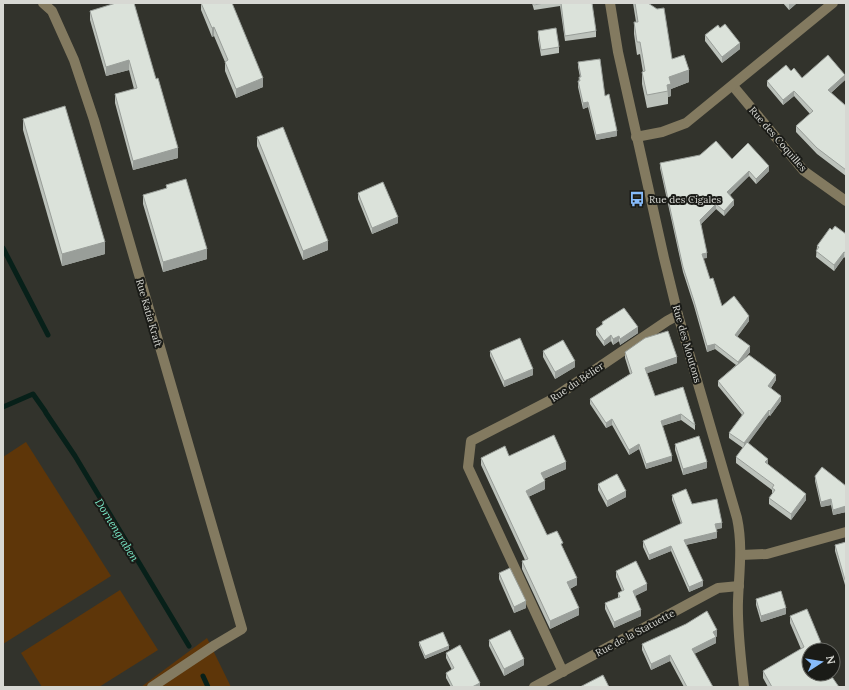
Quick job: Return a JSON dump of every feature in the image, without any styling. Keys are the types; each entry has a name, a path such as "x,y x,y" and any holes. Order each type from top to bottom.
{"street":[{"name":"Rue Katia Kraft","path":"44,3 52,11 74,60 94,120 242,629 215,644 152,687"},
{"name":"Rue des Moutons","path":"610,3 618,52 664,258 678,315 734,505 739,529 741,555 738,614 744,687"},
{"path":"636,137 662,132 686,123 834,3"},
{"name":"Rue des Coquilles","path":"733,86 804,171 846,201"},
{"name":"Rue du Bélier","path":"563,672 468,466 471,441 549,401 678,315"},
{"path":"741,555 767,554 846,532"},
{"name":"Rue de la Statuette","path":"534,687 718,588 739,586"}],"shaded area":[{"path":"26,442 111,576 3,644 3,457"},
{"path":"120,590 158,650 99,687 42,687 21,653"},
{"path":"207,638 231,687 141,687"}],"building":[{"path":"116,3 134,3 178,148 133,161 115,94 137,88 129,60 106,67 90,11"},
{"path":"201,3 232,3 263,78 236,89 225,62 228,60 214,27 212,28"},
{"path":"533,3 544,3 534,5"},
{"path":"561,3 592,3 596,31 565,36"},
{"path":"635,3 648,3 657,9 664,8 672,59 684,55 689,70 669,77 671,84 667,85 668,91 647,95 642,72 645,71 640,42 637,42 634,22 638,22"},
{"path":"725,24 740,43 722,57 705,35 718,25 720,28"},
{"path":"556,28 559,47 541,50 538,31"},
{"path":"828,55 845,75 828,90 846,106 846,170 817,148 796,126 813,111 794,91 783,100 767,81 786,65 791,71 794,68 802,78"},
{"path":"600,59 605,96 609,94 617,131 596,135 588,102 583,103 578,81 580,81 579,77 581,77 578,62"},
{"path":"65,106 105,242 62,254 23,119"},
{"path":"283,127 328,241 303,251 257,137"},
{"path":"716,141 732,159 748,143 769,166 756,179 749,171 727,192 734,200 724,211 716,204 700,220 707,253 702,254 710,279 713,278 722,306 734,296 749,316 735,335 750,346 738,362 715,344 707,346 683,267 660,163 700,155"},
{"path":"186,179 207,249 163,262 143,195 167,188 166,185"},
{"path":"383,182 398,217 372,228 358,193"},
{"path":"835,226 846,234 846,253 844,252 834,265 816,251 819,247 817,246 830,228 832,230"},
{"path":"624,308 638,327 620,339 619,336 613,339 611,335 604,341 596,329 603,324 602,322"},
{"path":"668,331 677,357 645,368 655,396 683,387 695,425 681,414 661,421 672,456 646,464 639,444 629,450 612,419 606,423 590,399 632,373 625,352 645,338"},
{"path":"520,338 533,369 504,381 490,351"},
{"path":"563,340 575,361 555,372 543,351"},
{"path":"749,355 776,375 768,386 781,396 744,443 729,433 744,413 718,381"},
{"path":"554,435 566,462 541,473 545,481 526,491 547,535 557,531 563,543 561,544 577,578 567,582 579,608 550,621 522,561 528,559 481,458 505,446 509,456"},
{"path":"699,436 707,462 683,469 675,444"},
{"path":"747,442 768,459 765,462 806,494 791,514 769,498 775,490 772,488 774,485 736,457"},
{"path":"822,467 846,486 846,506 833,510 831,499 821,502 815,476"},
{"path":"617,474 626,491 607,501 598,484"},
{"path":"686,489 692,504 717,499 722,523 715,524 717,532 684,540 703,581 689,587 671,546 649,555 643,541 682,523 672,495"},
{"path":"846,542 846,579 845,580 835,545"},
{"path":"636,561 647,584 633,591 641,610 614,622 605,603 620,597 618,593 624,590 616,571"},
{"path":"510,568 526,601 514,607 499,573"},
{"path":"781,591 786,608 761,616 756,599"},
{"path":"807,609 821,642 802,642 790,616"},
{"path":"707,611 717,630 713,632 716,637 692,649 713,687 687,687 670,655 651,664 642,644 686,624"},
{"path":"510,630 524,659 504,669 489,640"},
{"path":"443,632 449,646 425,656 419,642"},
{"path":"460,645 480,683 472,687 453,687 446,673 454,668 446,653"},
{"path":"801,649 801,682 836,682 839,687 772,687 763,671"},
{"path":"603,675 609,687 580,687"}],"waterway":[{"path":"3,248 48,335"},
{"name":"Dornengraben","path":"3,407 33,394 45,411"},
{"name":"Dornengraben","path":"46,413 75,456 189,646"},
{"path":"203,676 208,687"}],"place":[{"name":"Rue des Cigales","path":"637,199"}]}
